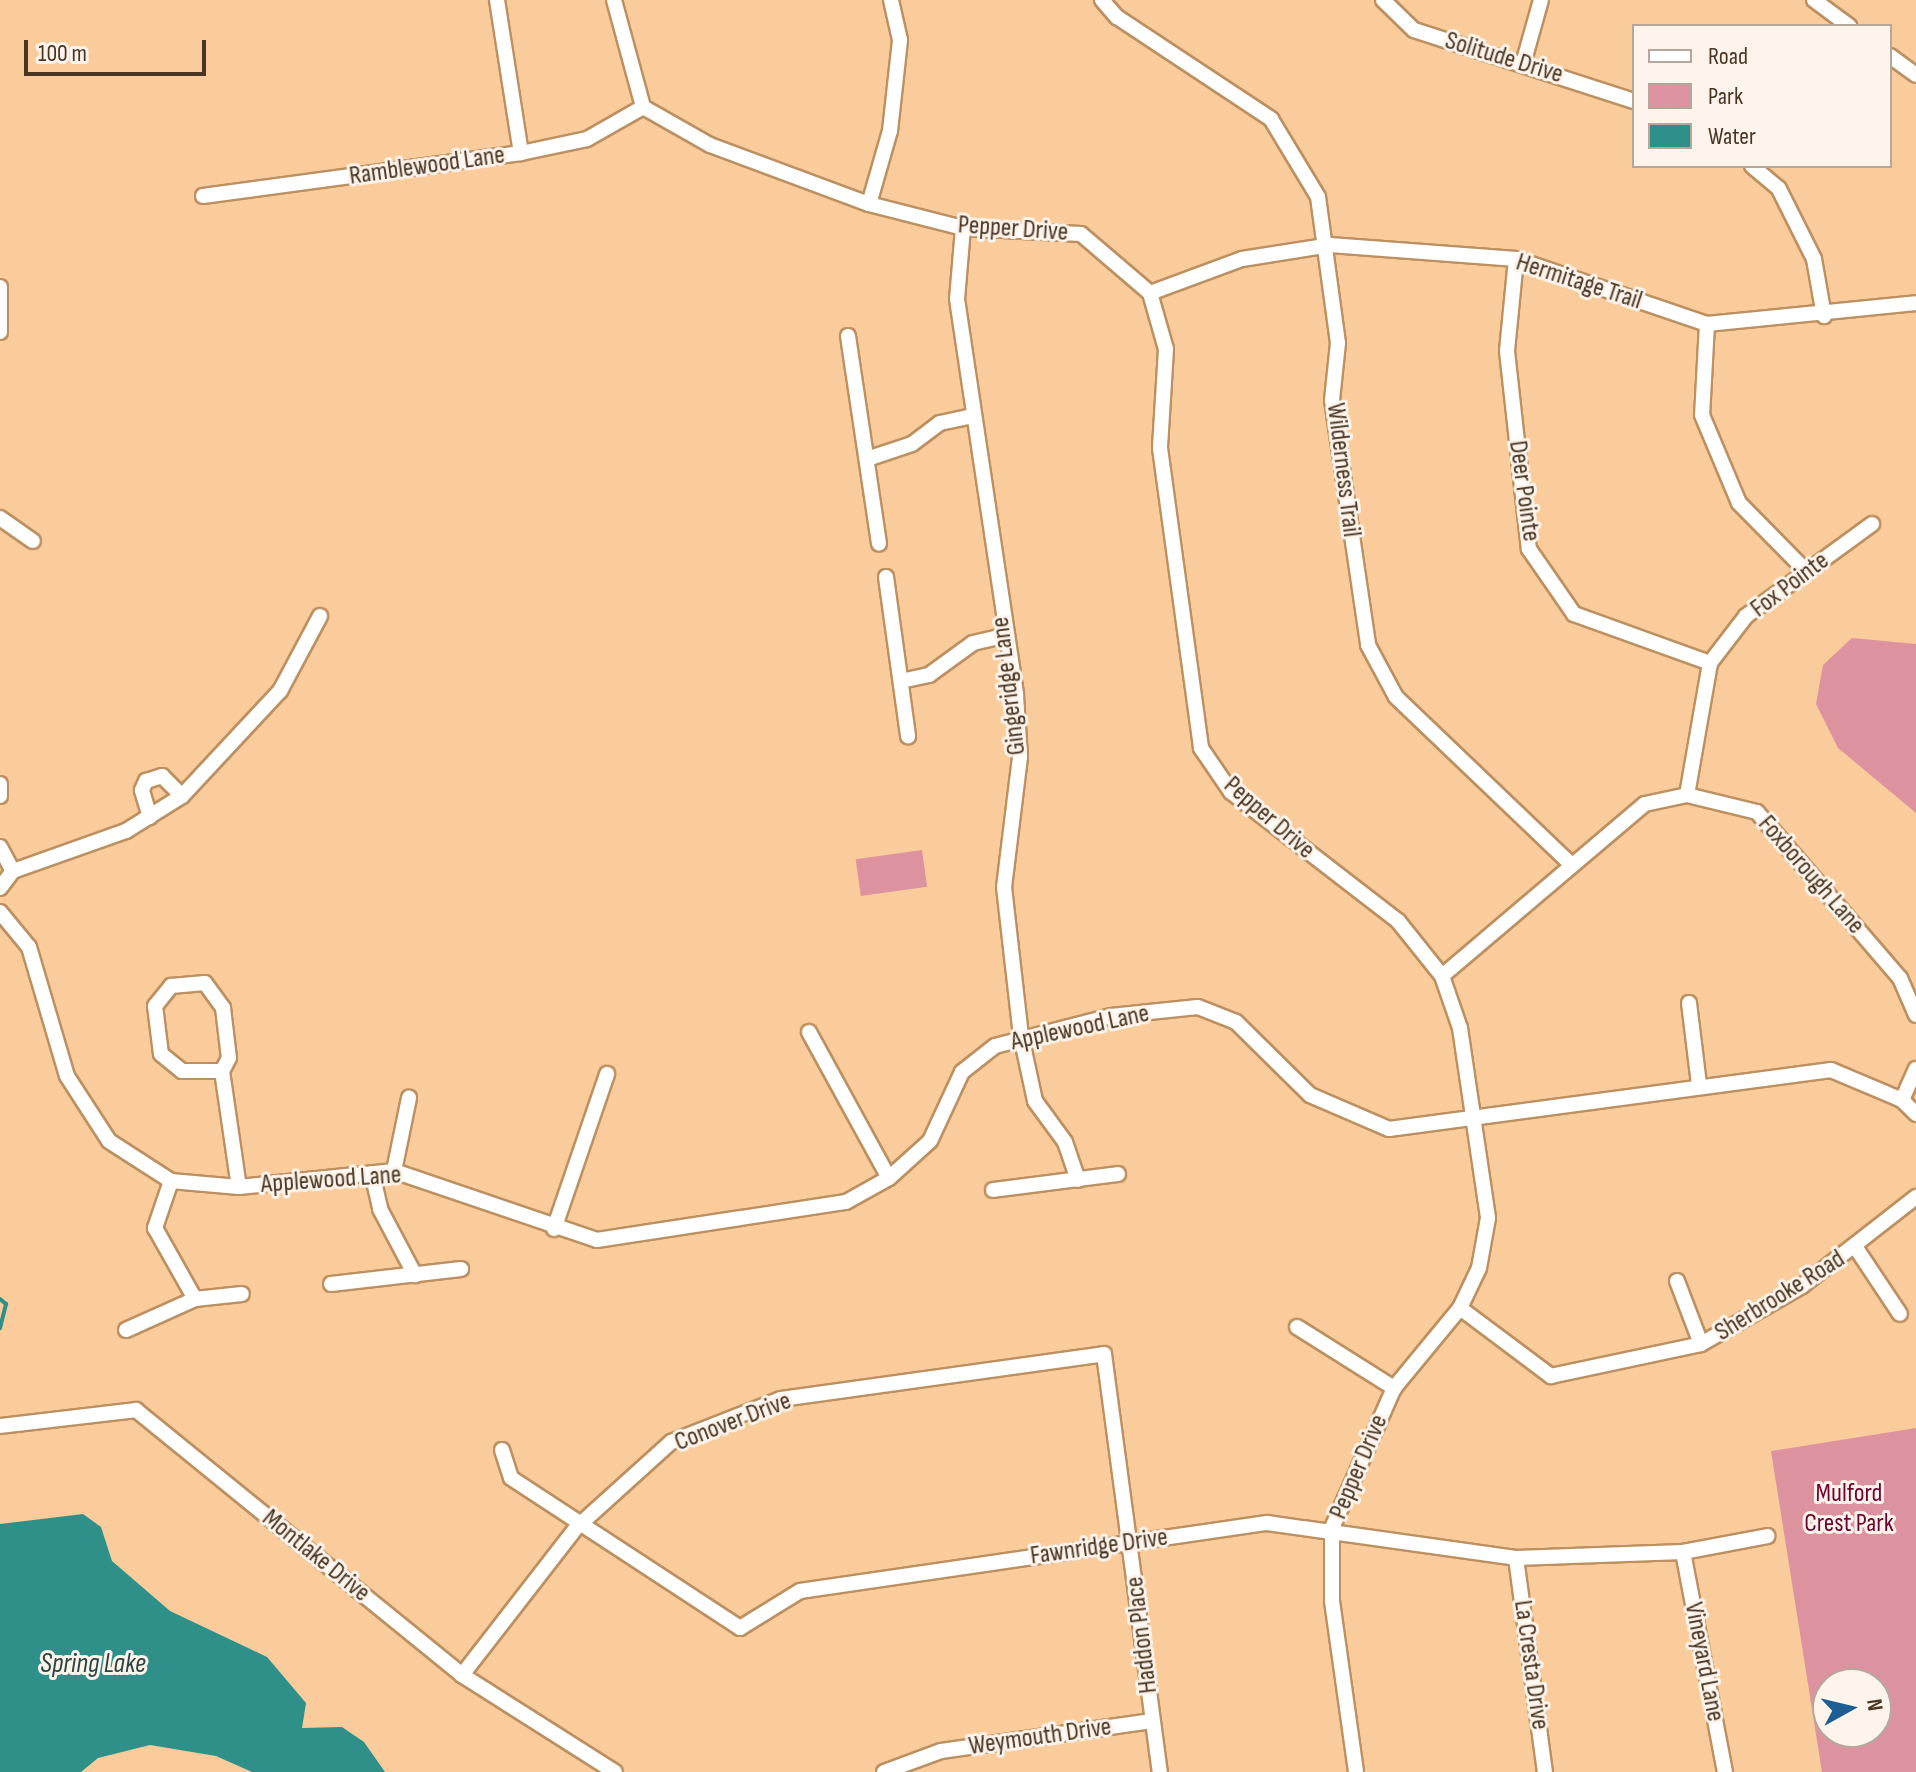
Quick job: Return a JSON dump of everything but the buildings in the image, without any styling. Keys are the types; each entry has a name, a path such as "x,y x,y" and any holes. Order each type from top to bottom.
{"street":[{"path":"497,0 521,153"},
{"path":"614,0 643,107"},
{"path":"869,204 890,131 900,40 891,0"},
{"name":"Wilderness Trail","path":"1102,0 1117,17 1271,119 1318,197 1330,245 1338,343 1332,400 1368,645 1396,697 1571,864"},
{"name":"Solitude Drive","path":"1383,0 1414,30 1632,100"},
{"path":"1523,64 1541,0"},
{"path":"1814,0 1846,24"},
{"path":"1892,57 1916,75"},
{"name":"Ramblewood Lane","path":"203,196 521,153 587,139 643,107"},
{"name":"Pepper Drive","path":"643,107 710,145 869,204 963,228 1081,234 1150,293 1166,349 1160,448 1201,748 1231,792 1398,921 1442,976 1460,1028 1488,1218 1479,1268 1460,1308 1394,1388 1332,1528 1332,1601 1356,1772"},
{"path":"1754,168 1779,189 1814,259 1824,316"},
{"name":"Gingeridge Lane","path":"963,228 957,299 1020,757 1004,887 1021,1036 1035,1101 1065,1142 1078,1180"},
{"name":"Hermitage Trail","path":"1150,293 1242,259 1330,245 1516,259 1707,324 1824,316 1916,303"},
{"name":"Deer Pointe","path":"1516,259 1507,351 1529,549 1574,614 1710,663"},
{"path":"0,287 0,332"},
{"path":"1707,324 1702,415 1739,503 1807,572"},
{"path":"848,336 879,544"},
{"path":"867,459 912,444 940,423 973,416"},
{"path":"0,518 33,541"},
{"name":"Fox Pointe","path":"1687,795 1710,663 1746,616 1872,524"},
{"path":"886,577 908,736"},
{"path":"0,888 13,871 150,817 182,796 280,691 320,616"},
{"path":"901,681 929,675 973,643 1004,636"},
{"path":"150,817 142,790 146,781 162,776 182,796"},
{"path":"0,784 0,796"},
{"name":"Foxborough Lane","path":"1442,976 1645,804 1687,795 1757,812 1900,978 1916,1015"},
{"path":"0,847 13,871"},
{"name":"Applewood Lane","path":"0,912 29,947 67,1076 109,1141 171,1181 239,1187 394,1171 554,1229 597,1240 846,1202 889,1178 930,1141 962,1072 1021,1036 1198,1007 1236,1022 1310,1095 1338,1110 1389,1129 1699,1085 1831,1070 1902,1100 1916,1114"},
{"path":"222,1071 182,1071 161,1054 155,1006 171,986 205,983 216,993 228,1044 222,1071 239,1187"},
{"path":"1689,1003 1699,1085"},
{"path":"809,1032 889,1178"},
{"path":"1902,1100 1916,1069"},
{"path":"554,1229 607,1074"},
{"path":"394,1171 409,1098"},
{"path":"372,1173 380,1209 415,1275"},
{"path":"993,1190 1118,1174"},
{"path":"171,1181 155,1228 195,1299"},
{"name":"Sherbrooke Road","path":"1460,1308 1551,1376 1701,1344 1856,1248 1916,1197"},
{"path":"1856,1248 1900,1314"},
{"path":"331,1284 461,1269"},
{"path":"1677,1281 1701,1344"},
{"path":"126,1330 195,1299 242,1294"},
{"path":"1297,1327 1394,1388"},
{"name":"Conover Drive","path":"462,1675 577,1527 671,1442 781,1399 1104,1354"},
{"name":"Haddon Place","path":"1104,1354 1132,1542 1160,1772"},
{"name":"Montlake Drive","path":"0,1426 136,1410 462,1675 615,1772"},
{"name":"Fawnridge Drive","path":"502,1450 511,1478 577,1527 740,1628 800,1591 1267,1523 1332,1528 1516,1558 1683,1552 1768,1536"},
{"name":"Vineyard Lane","path":"1683,1552 1725,1772"},
{"name":"La Cresta Drive","path":"1516,1558 1545,1772"},
{"name":"Weymouth Drive","path":"884,1772 941,1751 1152,1721"}],"green space":[{"path":"1852,638 1916,644 1916,813 1838,748 1816,704 1823,665"},
{"path":"922,850 927,887 861,896 856,859"},
{"name":"Mulford Crest Park","path":"1916,1428 1916,1772 1822,1772 1818,1748 1892,1748 1892,1668 1812,1668 1812,1709 1771,1451"}],"water":[{"name":"Spring Lake","path":"83,1514 101,1527 112,1561 170,1611 267,1657 306,1703 302,1728 342,1727 364,1742 385,1772 252,1772 216,1756 150,1745 98,1758 81,1772 0,1772 0,1524"}],"waterway":[{"path":"0,1299 6,1304 0,1328"}]}
